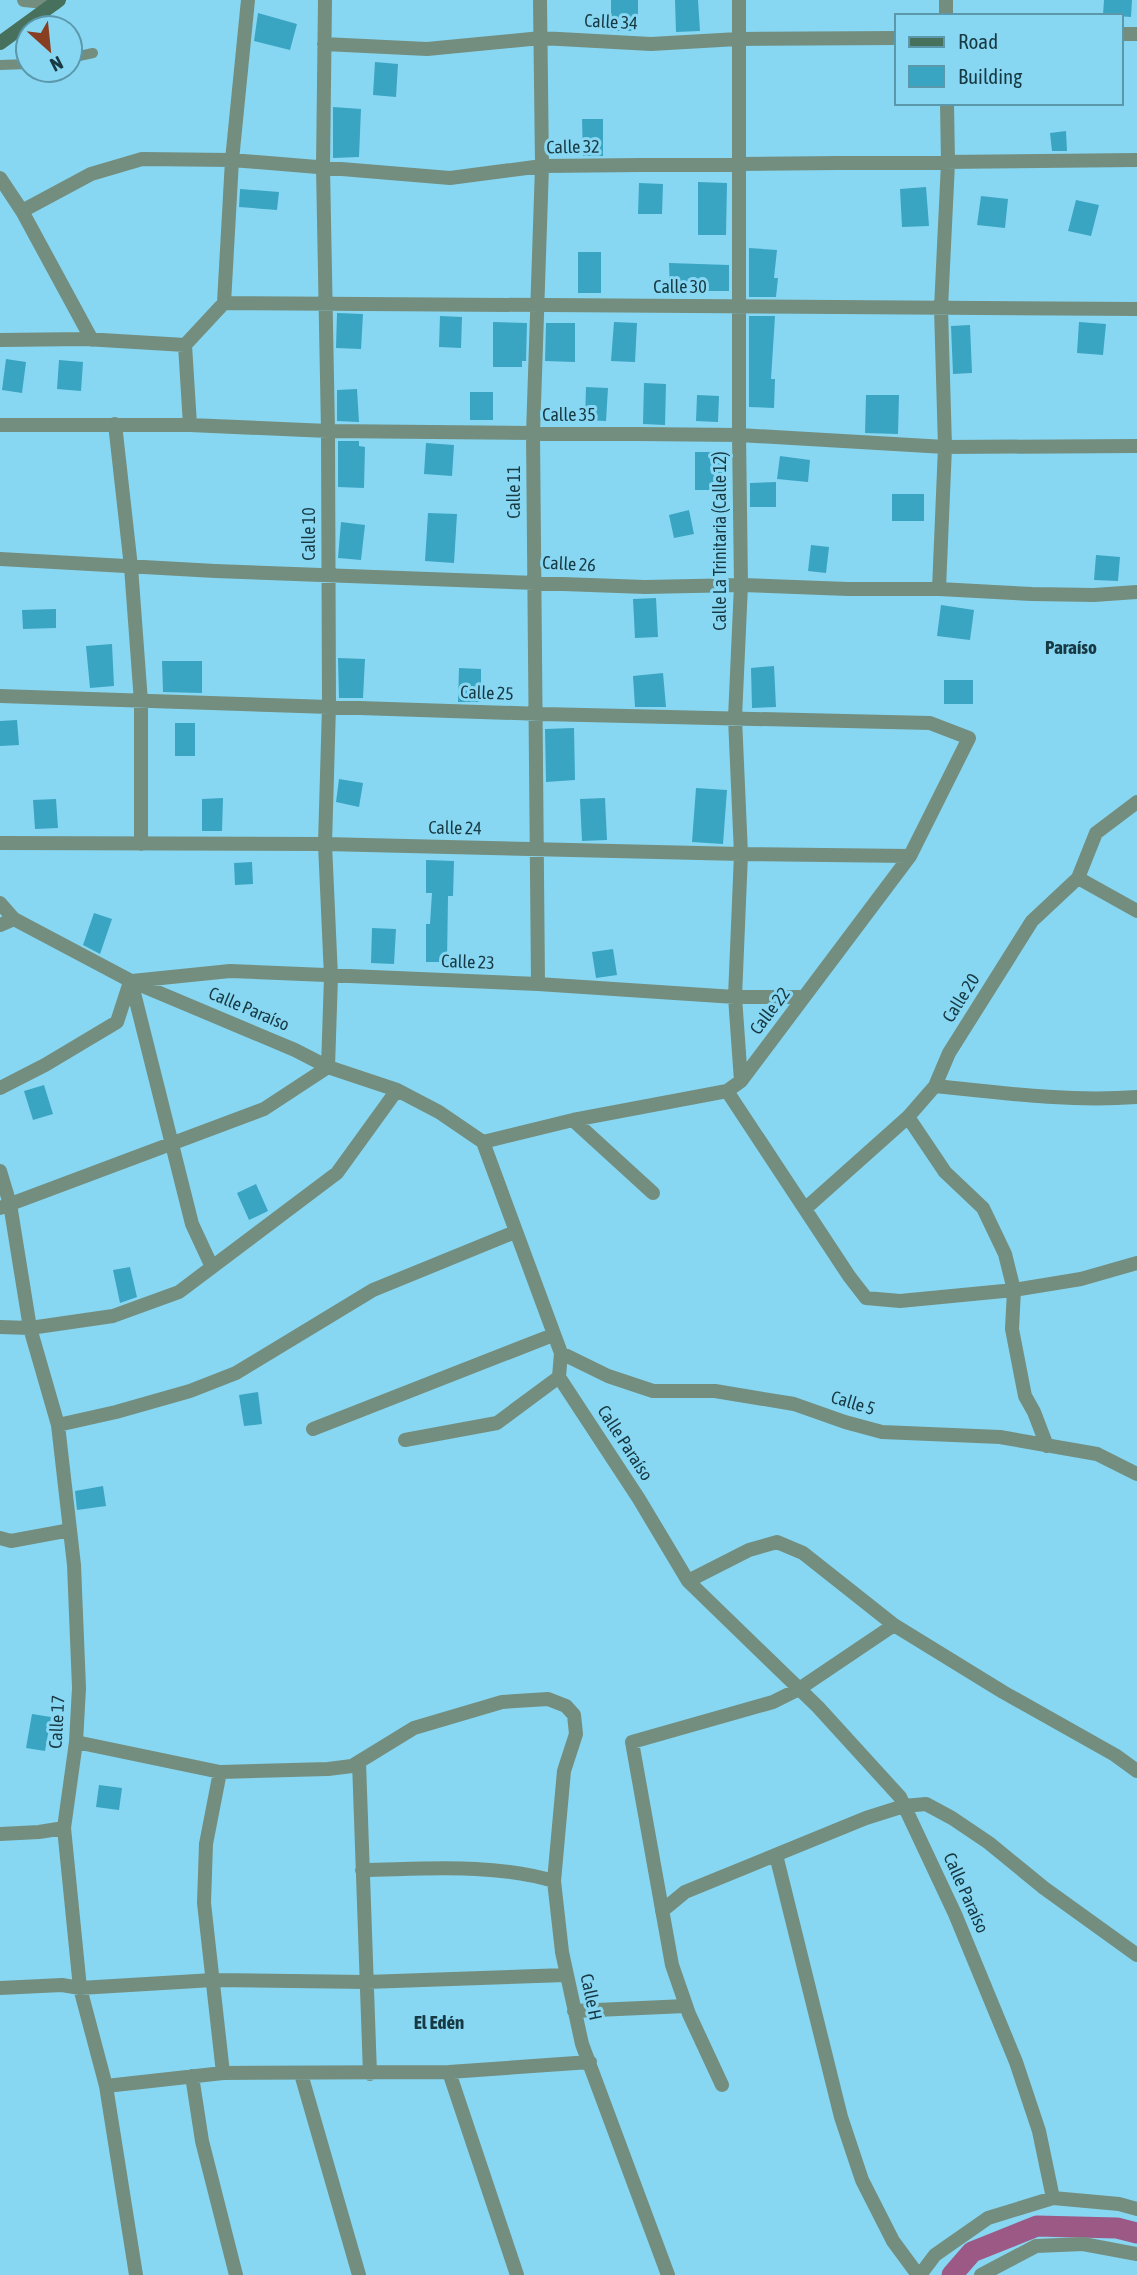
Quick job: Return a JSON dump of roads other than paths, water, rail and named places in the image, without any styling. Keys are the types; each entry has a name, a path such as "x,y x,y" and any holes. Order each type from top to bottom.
{"street":[{"path":"24,0 57,2"},
{"path":"190,425 185,345 224,303 232,160 248,0"},
{"name":"Calle 10","path":"325,0 323,167 329,706 325,844 331,977 328,1067"},
{"name":"Calle 11","path":"538,984 533,434 542,166 540,0"},
{"name":"Calle La Trinitaria (Calle 12)","path":"739,0 737,165 741,585 735,718 741,854 735,997 741,1081"},
{"path":"0,43 57,2"},
{"name":"Calle 34","path":"324,44 427,49 541,38 651,44 738,39 895,38"},
{"path":"939,589 945,447 941,308 948,163 947,105"},
{"name":"Calle 32","path":"22,211 91,174 142,159 232,160 450,178 542,166 1137,160"},
{"path":"0,178 22,211 92,340"},
{"name":"Calle 30","path":"224,303 1137,309"},
{"path":"0,340 92,340 185,345"},
{"path":"115,424 131,567 141,702 141,844"},
{"name":"Calle 35","path":"0,425 190,425 328,431 738,435 945,447 1137,446"},
{"name":"Calle 26","path":"0,559 328,576 645,587 741,585 1094,595 1137,592"},
{"name":"Calle 25","path":"0,696 536,714 930,723 969,738"},
{"name":"Calle 22","path":"484,1142 573,1120 727,1091 741,1081 910,856 969,738"},
{"name":"Calle 20","path":"806,1208 908,1117 936,1086 949,1053 1032,921 1078,878 1096,833 1137,802"},
{"name":"Calle 24","path":"0,843 325,844 910,856"},
{"path":"1078,878 1137,911"},
{"name":"Calle Paraíso","path":"0,903 7,922 131,981 295,1049 328,1067 397,1090 439,1112 484,1142"},
{"name":"Calle 23","path":"131,981 230,971 538,984 735,997 804,997"},
{"path":"0,1088 117,1022 131,981"},
{"path":"131,981 192,1224 212,1267"},
{"path":"5,1206 264,1109 328,1067"},
{"path":"936,1086 1029,1096 1137,1097"},
{"path":"0,1327 30,1328 113,1316 180,1292 337,1173 397,1090"},
{"path":"727,1091 866,1298 900,1301 1014,1290 1082,1279 1137,1263"},
{"path":"908,1117 945,1172 983,1208 1005,1254 1014,1290 1012,1329 1025,1396 1034,1412 1046,1446"},
{"path":"573,1120 653,1193"},
{"path":"405,1440 497,1423 559,1377 561,1353 484,1142"},
{"name":"Calle 17","path":"0,1171 30,1328 58,1425 74,1565 79,1688 76,1742 64,1828 80,1988 106,2086 136,2275"},
{"path":"58,1425 190,1391 236,1373 373,1290 515,1232"},
{"path":"313,1429 553,1335"},
{"name":"Calle 5","path":"561,1353 608,1376 653,1391 715,1391 794,1404 882,1432 1000,1437 1097,1454 1137,1474"},
{"name":"Calle Paraíso","path":"559,1377 639,1499 688,1581 799,1689 900,1797 955,1914 1016,2063 1040,2131 1053,2198"},
{"path":"0,1538 10,1541 70,1530"},
{"path":"688,1581 749,1550 777,1542 803,1553 894,1625 1003,1692 1115,1755 1137,1771"},
{"path":"722,2085 686,2006 672,1965 632,1742 773,1702 799,1689 894,1625"},
{"name":"Calle H","path":"359,1762 414,1728 502,1702 548,1699 566,1706 574,1715 576,1734 564,1771 554,1881 562,1952 582,2044 649,2230 668,2275"},
{"path":"76,1742 220,1772 328,1769 352,1766 359,1762 370,2074"},
{"path":"220,1772 206,1844 204,1903 223,2073"},
{"path":"662,1911 685,1892 866,1818 904,1805 926,1804 989,1843 1044,1888 1137,1955"},
{"path":"0,1834 64,1828"},
{"path":"776,1855 841,2117 862,2180 893,2241 919,2275 935,2255 988,2218 1053,2198 1119,2204 1137,2209"},
{"path":"362,1870 486,1868 554,1881"},
{"path":"0,1988 62,1984 80,1988 213,1980 366,1982 566,1975"},
{"path":"574,2011 686,2006"},
{"path":"106,2086 223,2073 449,2072 590,2062"},
{"path":"449,2072 517,2275"},
{"path":"301,2074 359,2275"},
{"path":"192,2076 202,2141 236,2275"},
{"path":"981,2275 1036,2246 1083,2244 1137,2254"}],"lane":[{"path":"84,55 93,53"}],"waterway":[{"path":"952,2275 972,2252 1037,2226 1117,2228 1137,2233"}],"district":[{"name":"Paraíso","path":"1071,647"},
{"name":"El Edén","path":"439,2022"}]}
